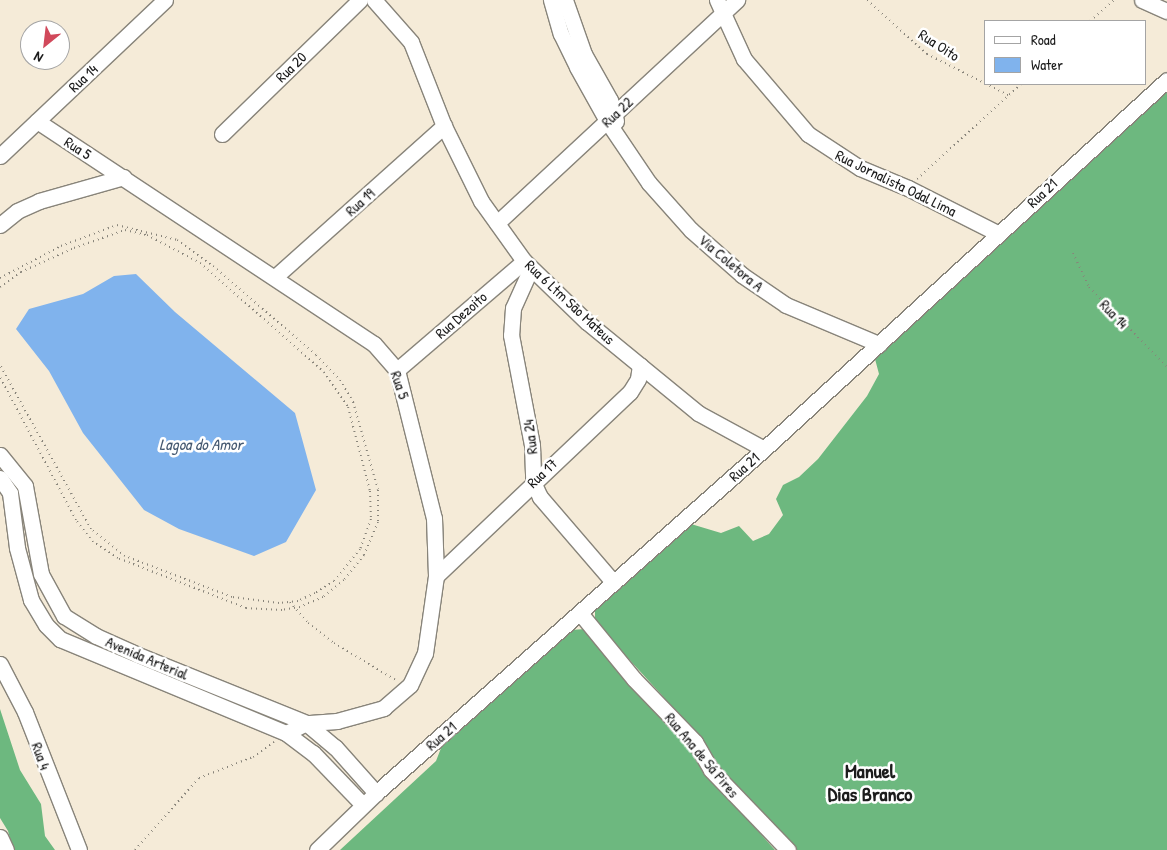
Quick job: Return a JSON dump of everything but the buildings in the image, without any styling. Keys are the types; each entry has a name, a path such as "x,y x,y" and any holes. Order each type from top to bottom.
{"street":[{"name":"Rua 14","path":"0,156 166,0"},
{"name":"Rua 20","path":"222,134 360,0"},
{"name":"Rua 6 Ltm São Mateus","path":"374,0 414,47 444,126 482,201 528,264 587,322 706,419 764,450"},
{"name":"Via Coletora A","path":"551,0 565,42 612,117"},
{"name":"Via Coletora A","path":"565,0 584,54 612,117 618,137 666,204 742,275 800,312 879,344"},
{"name":"Rua 22","path":"497,223 612,117 719,7 736,0"},
{"path":"1142,0 1167,10"},
{"name":"Rua Jornalista Odal Lima","path":"719,7 744,59 804,130 839,156 999,234"},
{"name":"Rua 21","path":"317,850 376,793 764,450 1167,80"},
{"name":"Rua 5","path":"37,121 374,344 397,370 431,501 436,576 425,653 407,688 398,699 371,714 306,723"},
{"name":"Rua 19","path":"275,278 444,126"},
{"path":"0,225 17,211 39,201 124,177"},
{"name":"Rua Dezoito","path":"397,370 528,264"},
{"name":"Rua 24","path":"528,264 513,308 511,335 532,444 533,482 540,497 614,583"},
{"name":"Rua 17","path":"436,576 630,392 638,379 640,366"},
{"name":"Avenida Arterial","path":"0,455 25,486 41,574 64,616 80,628 138,655 306,723 335,747 376,793"},
{"name":"Avenida Arterial","path":"0,478 10,493 17,548 31,600 46,626 60,639 286,733 314,753 363,805"},
{"name":"Rua Ana de Sá Pires","path":"580,613 634,679 695,742 711,770 788,850"},
{"name":"Rua 4","path":"0,664 25,712 79,850"},
{"path":"286,733 306,723"}],"path":[{"name":"Rua Oito","path":"867,0 927,54 984,83"},
{"path":"1091,20 1114,0"},
{"name":"Rua Oito","path":"988,85 1008,95"},
{"path":"908,188 1019,85"},
{"path":"0,278 17,267 96,232 117,225 131,226 177,240 206,261 316,354 340,380 353,402 378,490 378,522 364,555 344,580 324,597 294,608 246,608 142,569 97,545 76,520 0,377"},
{"path":"0,287 22,272 74,248 120,231 140,234 200,263 324,372 348,407 370,491 371,519 360,549 344,571 315,593 290,602 260,603 232,597 125,556 100,540 75,504 0,365"},
{"name":"Rua 14","path":"1073,253 1089,287 1167,367"},
{"path":"290,602 294,608 334,643 407,688"},
{"path":"136,850 199,778 253,757 286,733"}],"green space":[{"path":"1167,88 1167,850 795,850 730,781 699,736 595,622 595,608 691,524 721,533 739,526 753,541 769,534 783,515 776,499 783,485 799,477 818,459 867,396 879,374 875,359"},
{"path":"585,629 691,747 702,768 775,850 340,850 436,761 443,743 571,630"},
{"path":"0,709 20,770 41,804 45,836 55,850 13,850 8,831 0,818"}],"water":[{"name":"Lagoa do Amor","path":"136,274 175,312 295,413 316,490 286,542 254,556 179,529 144,510 83,433 49,371 16,329 29,309 83,294 114,276"}],"district":[{"name":"Manuel Dias Branco","path":"870,782"}]}
